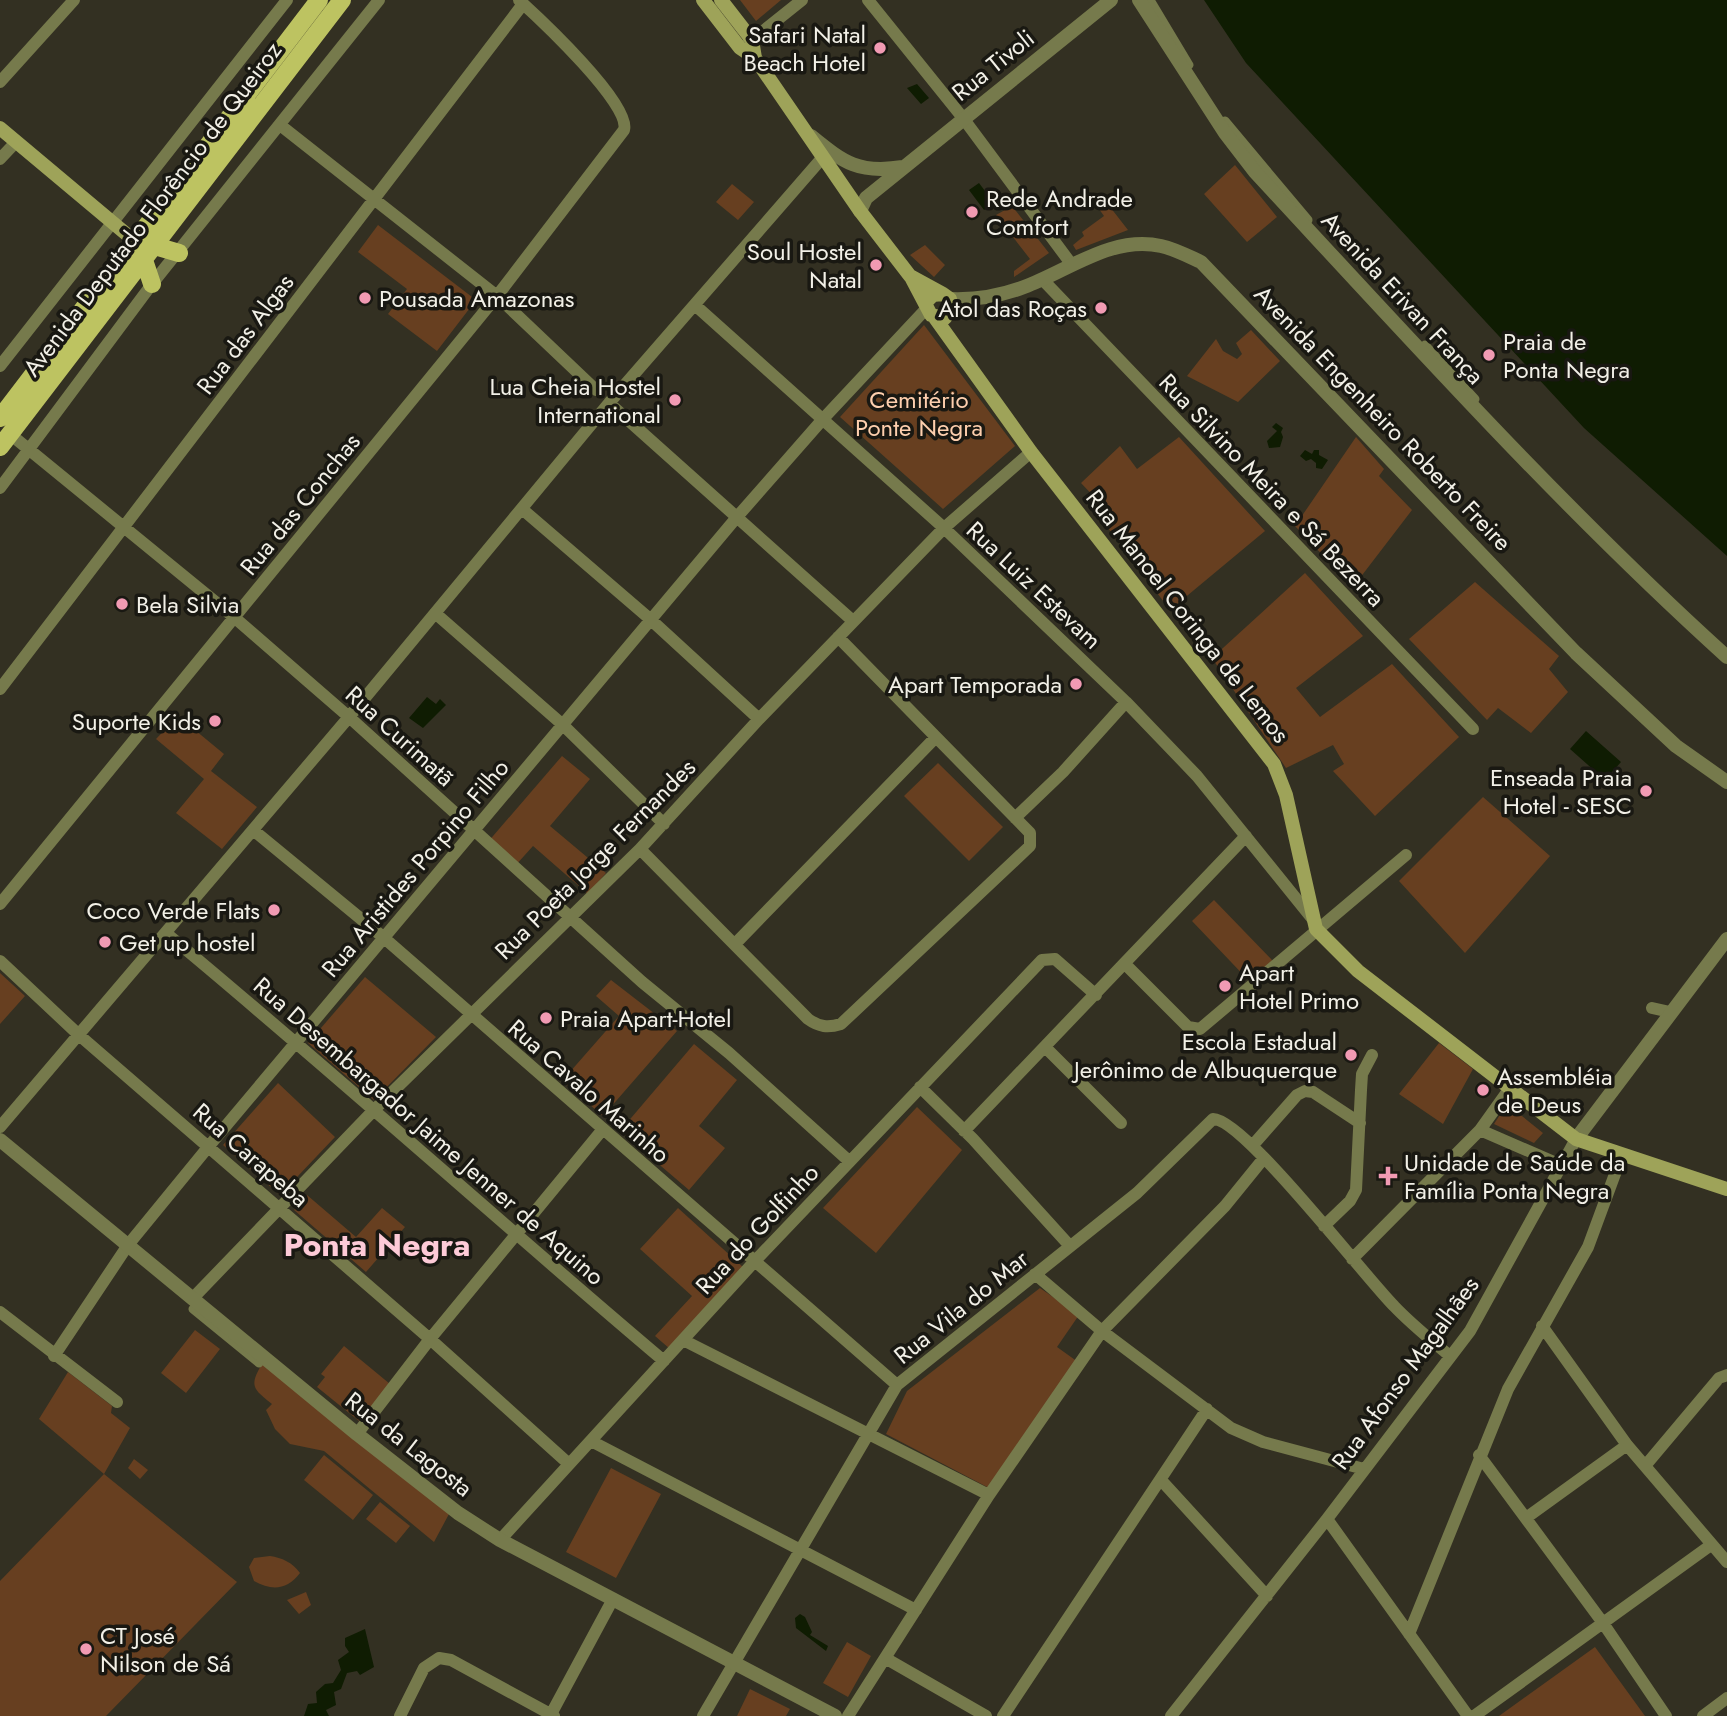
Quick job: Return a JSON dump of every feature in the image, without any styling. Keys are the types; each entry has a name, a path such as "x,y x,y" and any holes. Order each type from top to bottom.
{"main road":[{"name":"Avenida Deputado Florêncio de Queiroz","path":"0,418 319,0"},
{"name":"Avenida Deputado Florêncio de Queiroz","path":"5,440 342,0"},
{"path":"703,0 746,44"},
{"path":"722,0 755,58 860,211 910,276 947,296 952,308 933,312 933,295 947,296"},
{"path":"0,128 150,253 179,253"},
{"path":"150,253 152,284"},
{"name":"Rua Manoel Coringa de Lemos","path":"910,276 1031,452 1274,764 1286,794 1315,925"},
{"path":"1315,925 1358,971 1576,1139 1727,1189"}],"street":[{"path":"0,82 74,0"},
{"path":"0,488 152,284 379,0"},
{"path":"746,44 802,0"},
{"path":"868,0 963,118 1072,265"},
{"name":"Rua Tivoli","path":"860,211 866,198 1111,0"},
{"name":"Avenida Erivan França","path":"1140,0 1221,127 1255,172 1528,467 1648,586 1727,657"},
{"path":"1150,0 1222,118 1258,164 1513,441 1666,593 1727,648"},
{"path":"0,366 282,2 303,23"},
{"name":"Rua das Conchas","path":"0,904 497,296 626,126 624,116 573,53 521,2"},
{"name":"Rua das Algas","path":"0,689 521,2"},
{"path":"280,125 375,197 497,296 596,390"},
{"path":"806,132 849,165 877,170 904,167"},
{"path":"0,159 16,142"},
{"path":"0,1128 349,717 609,403 823,158"},
{"name":"Avenida Engenheiro Roberto Freire","path":"947,296 997,295 1042,279 1105,251 1144,244 1170,249 1201,262 1576,653 1676,747 1727,782"},
{"name":"Rua Silvino Meira e Sá Bezerra","path":"1042,279 1473,729"},
{"name":"Rua Luiz Estevam","path":"696,306 944,528 1126,702 1198,776 1315,925"},
{"name":"Rua Aristides Porpino Filho","path":"54,1356 128,1245 650,619 823,419 933,312"},
{"path":"609,403 853,621"},
{"name":"Rua Curimatã","path":"5,440 28,452 234,618 349,717 570,918 849,1161"},
{"name":"Rua Poeta Jorge Fernandes","path":"193,1304 373,1111 640,849 759,719 944,528 1031,452"},
{"path":"522,509 650,619 759,719"},
{"path":"435,613 563,725 664,824"},
{"path":"640,849 808,1019 816,1024 832,1027 841,1024 1032,843 1032,837 1015,818 838,637"},
{"path":"1015,818 1063,772 1126,702"},
{"path":"735,944 936,737"},
{"name":"Rua Cavalo Marinho","path":"253,830 383,937 897,1385"},
{"path":"964,1131 1246,836"},
{"path":"1125,964 1188,1027 1196,1030 1315,925 1406,855"},
{"name":"Rua Desembargador Jaime Jenner de Aquino","path":"166,933 296,1041 373,1111 664,1361"},
{"name":"Rua Afonso Magalhães","path":"1171,1716 1267,1597 1478,1319 1576,1139 1727,939"},
{"name":"Rua do Golfinho","path":"500,1540 754,1262 1042,960 1052,957 1096,995"},
{"name":"Rua Carapeba","path":"0,961 79,1035 430,1339 569,1464"},
{"path":"1652,1008 1670,1012"},
{"path":"1045,1047 1121,1123"},
{"path":"1324,1226 1355,1194 1363,1074 1372,1055"},
{"path":"920,1087 1069,1245"},
{"path":"1352,1259 1480,1130 1510,1088"},
{"path":"1360,1123 1313,1092 1305,1091 1297,1095 1253,1145 1395,1308 1450,1356"},
{"name":"Rua Vila do Mar","path":"703,1716 897,1385 1137,1193 1213,1119 1222,1121 1253,1145"},
{"path":"357,1434 430,1339 603,1129"},
{"path":"1480,1130 1563,1166"},
{"name":"Rua da Lagosta","path":"0,1140 128,1245 193,1304 464,1517 500,1540 835,1716"},
{"path":"1409,1633 1508,1389 1588,1247 1622,1155"},
{"path":"848,1716 989,1495 1102,1331 1225,1206 1264,1158"},
{"path":"1035,1274 1102,1331 1231,1428 1263,1442 1364,1468"},
{"path":"193,1304 260,1363"},
{"path":"0,1312 117,1402"},
{"path":"1542,1326 1627,1445 1727,1562"},
{"path":"683,1340 989,1495"},
{"path":"1645,1466 1719,1378 1727,1375"},
{"path":"1003,1716 1207,1409"},
{"path":"591,1441 916,1610"},
{"path":"1526,1518 1627,1445"},
{"path":"1479,1455 1603,1623 1666,1716"},
{"path":"1161,1480 1267,1597"},
{"path":"1327,1519 1468,1716"},
{"path":"1474,1716 1712,1545"},
{"path":"400,1716 425,1668 432,1660 451,1660 551,1715 613,1599"},
{"path":"885,1658 986,1716"},
{"path":"1703,1716 1727,1698"}],"green space":[{"path":"740,0 781,0 756,21"},
{"path":"1235,165 1277,217 1247,242 1204,194"},
{"path":"732,184 754,202 738,220 716,202"},
{"path":"1107,203 1128,230 1076,250 1073,245 1084,236 1082,232 1104,216 1099,209"},
{"path":"1012,206 1049,253 1014,277 1014,271 1030,259 996,215"},
{"path":"378,225 476,300 437,351 388,314 407,289 358,252"},
{"path":"925,245 945,265 934,277 910,255"},
{"name":"Cemitério Ponte Negra","path":"924,325 1015,446 943,509 840,417"},
{"path":"1251,330 1280,361 1238,402 1187,376 1216,339 1223,351 1237,359 1242,354 1236,343"},
{"path":"1179,437 1265,531 1170,610 1092,507 1099,502 1081,483 1120,446 1137,469"},
{"path":"1356,437 1384,469 1379,476 1412,510 1353,587 1295,526"},
{"path":"1305,573 1363,636 1296,688 1320,717 1392,664 1459,737 1375,816 1333,771 1344,764 1333,745 1286,768 1212,658"},
{"path":"1475,582 1559,656 1549,669 1568,692 1531,733 1498,708 1487,720 1409,639"},
{"path":"178,716 224,754 211,771 257,807 222,849 176,813 204,779 156,739"},
{"path":"562,756 590,779 550,826 606,873 588,894 533,846 515,866 487,843"},
{"path":"938,763 1003,827 969,861 904,796"},
{"path":"1483,797 1550,856 1465,953 1399,881"},
{"path":"1214,900 1273,961 1251,983 1192,921"},
{"path":"0,973 25,996 0,1024"},
{"path":"365,977 436,1037 374,1100 308,1043"},
{"path":"611,980 677,1031 603,1116 562,1081 619,1016 596,996"},
{"path":"1439,1043 1473,1069 1443,1124 1399,1094"},
{"path":"694,1044 737,1080 699,1126 725,1148 689,1190 620,1131"},
{"path":"278,1083 335,1137 280,1195 223,1145"},
{"path":"1507,1104 1543,1133 1534,1143 1494,1124"},
{"path":"917,1107 962,1150 876,1253 823,1208"},
{"path":"307,1195 356,1237 382,1208 405,1227 366,1272 294,1210"},
{"path":"678,1208 744,1268 670,1349 655,1336 692,1296 640,1249"},
{"path":"1040,1288 1079,1315 1057,1347 1078,1362 989,1488 886,1434 907,1391"},
{"path":"195,1330 220,1349 186,1393 161,1373"},
{"path":"344,1346 390,1384 359,1421 317,1387 325,1377 321,1374"},
{"path":"263,1362 449,1514 434,1542 324,1451 290,1444 275,1429 266,1410 272,1404 260,1394 254,1382"},
{"path":"68,1372 112,1406 111,1413 130,1428 104,1474 39,1419"},
{"path":"324,1455 373,1495 353,1520 304,1480"},
{"path":"134,1459 148,1470 140,1479 128,1468"},
{"path":"611,1468 661,1494 616,1578 566,1552"},
{"name":"CT José Nilson de Sá","path":"104,1474 237,1582 106,1716 0,1716 0,1581"},
{"path":"380,1502 410,1526 396,1543 366,1519"},
{"path":"270,1556 286,1561 300,1573 290,1583 279,1587 254,1581 249,1567 254,1558"},
{"path":"306,1592 311,1605 299,1614 287,1600"},
{"path":"847,1642 871,1656 848,1697 823,1683"},
{"path":"1595,1647 1645,1716 1499,1716"},
{"path":"750,1689 790,1709 786,1716 737,1716"}],"shaded area":[{"path":"1204,0 1727,0 1727,556 1584,428 1246,63"},
{"path":"917,84 929,98 921,104 907,88"},
{"path":"979,183 994,203 984,210 969,190"},
{"path":"1276,423 1283,428 1283,437 1280,447 1269,448 1267,441 1277,431 1272,427"},
{"path":"1305,450 1312,454 1314,450 1319,450 1319,455 1328,460 1322,469 1316,468 1316,463 1311,459 1306,461 1300,456"},
{"path":"427,697 436,704 440,699 446,705 423,728 409,718"},
{"path":"1586,731 1621,762 1605,780 1570,749"},
{"path":"800,1614 805,1617 812,1632 810,1635 828,1646 826,1651 796,1628 795,1618"},
{"path":"365,1629 374,1667 360,1675 357,1671 347,1673 341,1689 334,1692 336,1705 326,1710 329,1716 304,1716 308,1704 317,1703 316,1692 325,1684 333,1683 341,1670 338,1660 349,1652 345,1646 345,1638"}],"place":[{"name":"Safari Natal Beach Hotel","path":"880,48"},
{"name":"Rede Andrade Comfort","path":"972,212"},
{"name":"Soul Hostel Natal","path":"876,265"},
{"name":"Pousada Amazonas","path":"365,298"},
{"name":"Atol das Roças","path":"1101,308"},
{"name":"Praia de Ponta Negra","path":"1489,355"},
{"name":"Lua Cheia Hostel International","path":"675,400"},
{"name":"Bela Silvia","path":"122,604"},
{"name":"Apart Temporada","path":"1076,684"},
{"name":"Suporte Kids","path":"215,721"},
{"name":"Enseada Praia Hotel - SESC","path":"1646,791"},
{"name":"Coco Verde Flats","path":"274,910"},
{"name":"Get up hostel","path":"105,942"},
{"name":"Apart Hotel Primo","path":"1225,986"},
{"name":"Praia Apart-Hotel","path":"546,1018"},
{"name":"Escola Estadual Jerônimo de Albuquerque","path":"1351,1055"},
{"name":"Assembléia de Deus","path":"1483,1090"},
{"name":"Unidade de Saúde da Família Ponta Negra","path":"1388,1176"},
{"name":"CT José Nilson de Sá","path":"86,1649"}],"district":[{"name":"Ponta Negra","path":"377,1245"}]}
